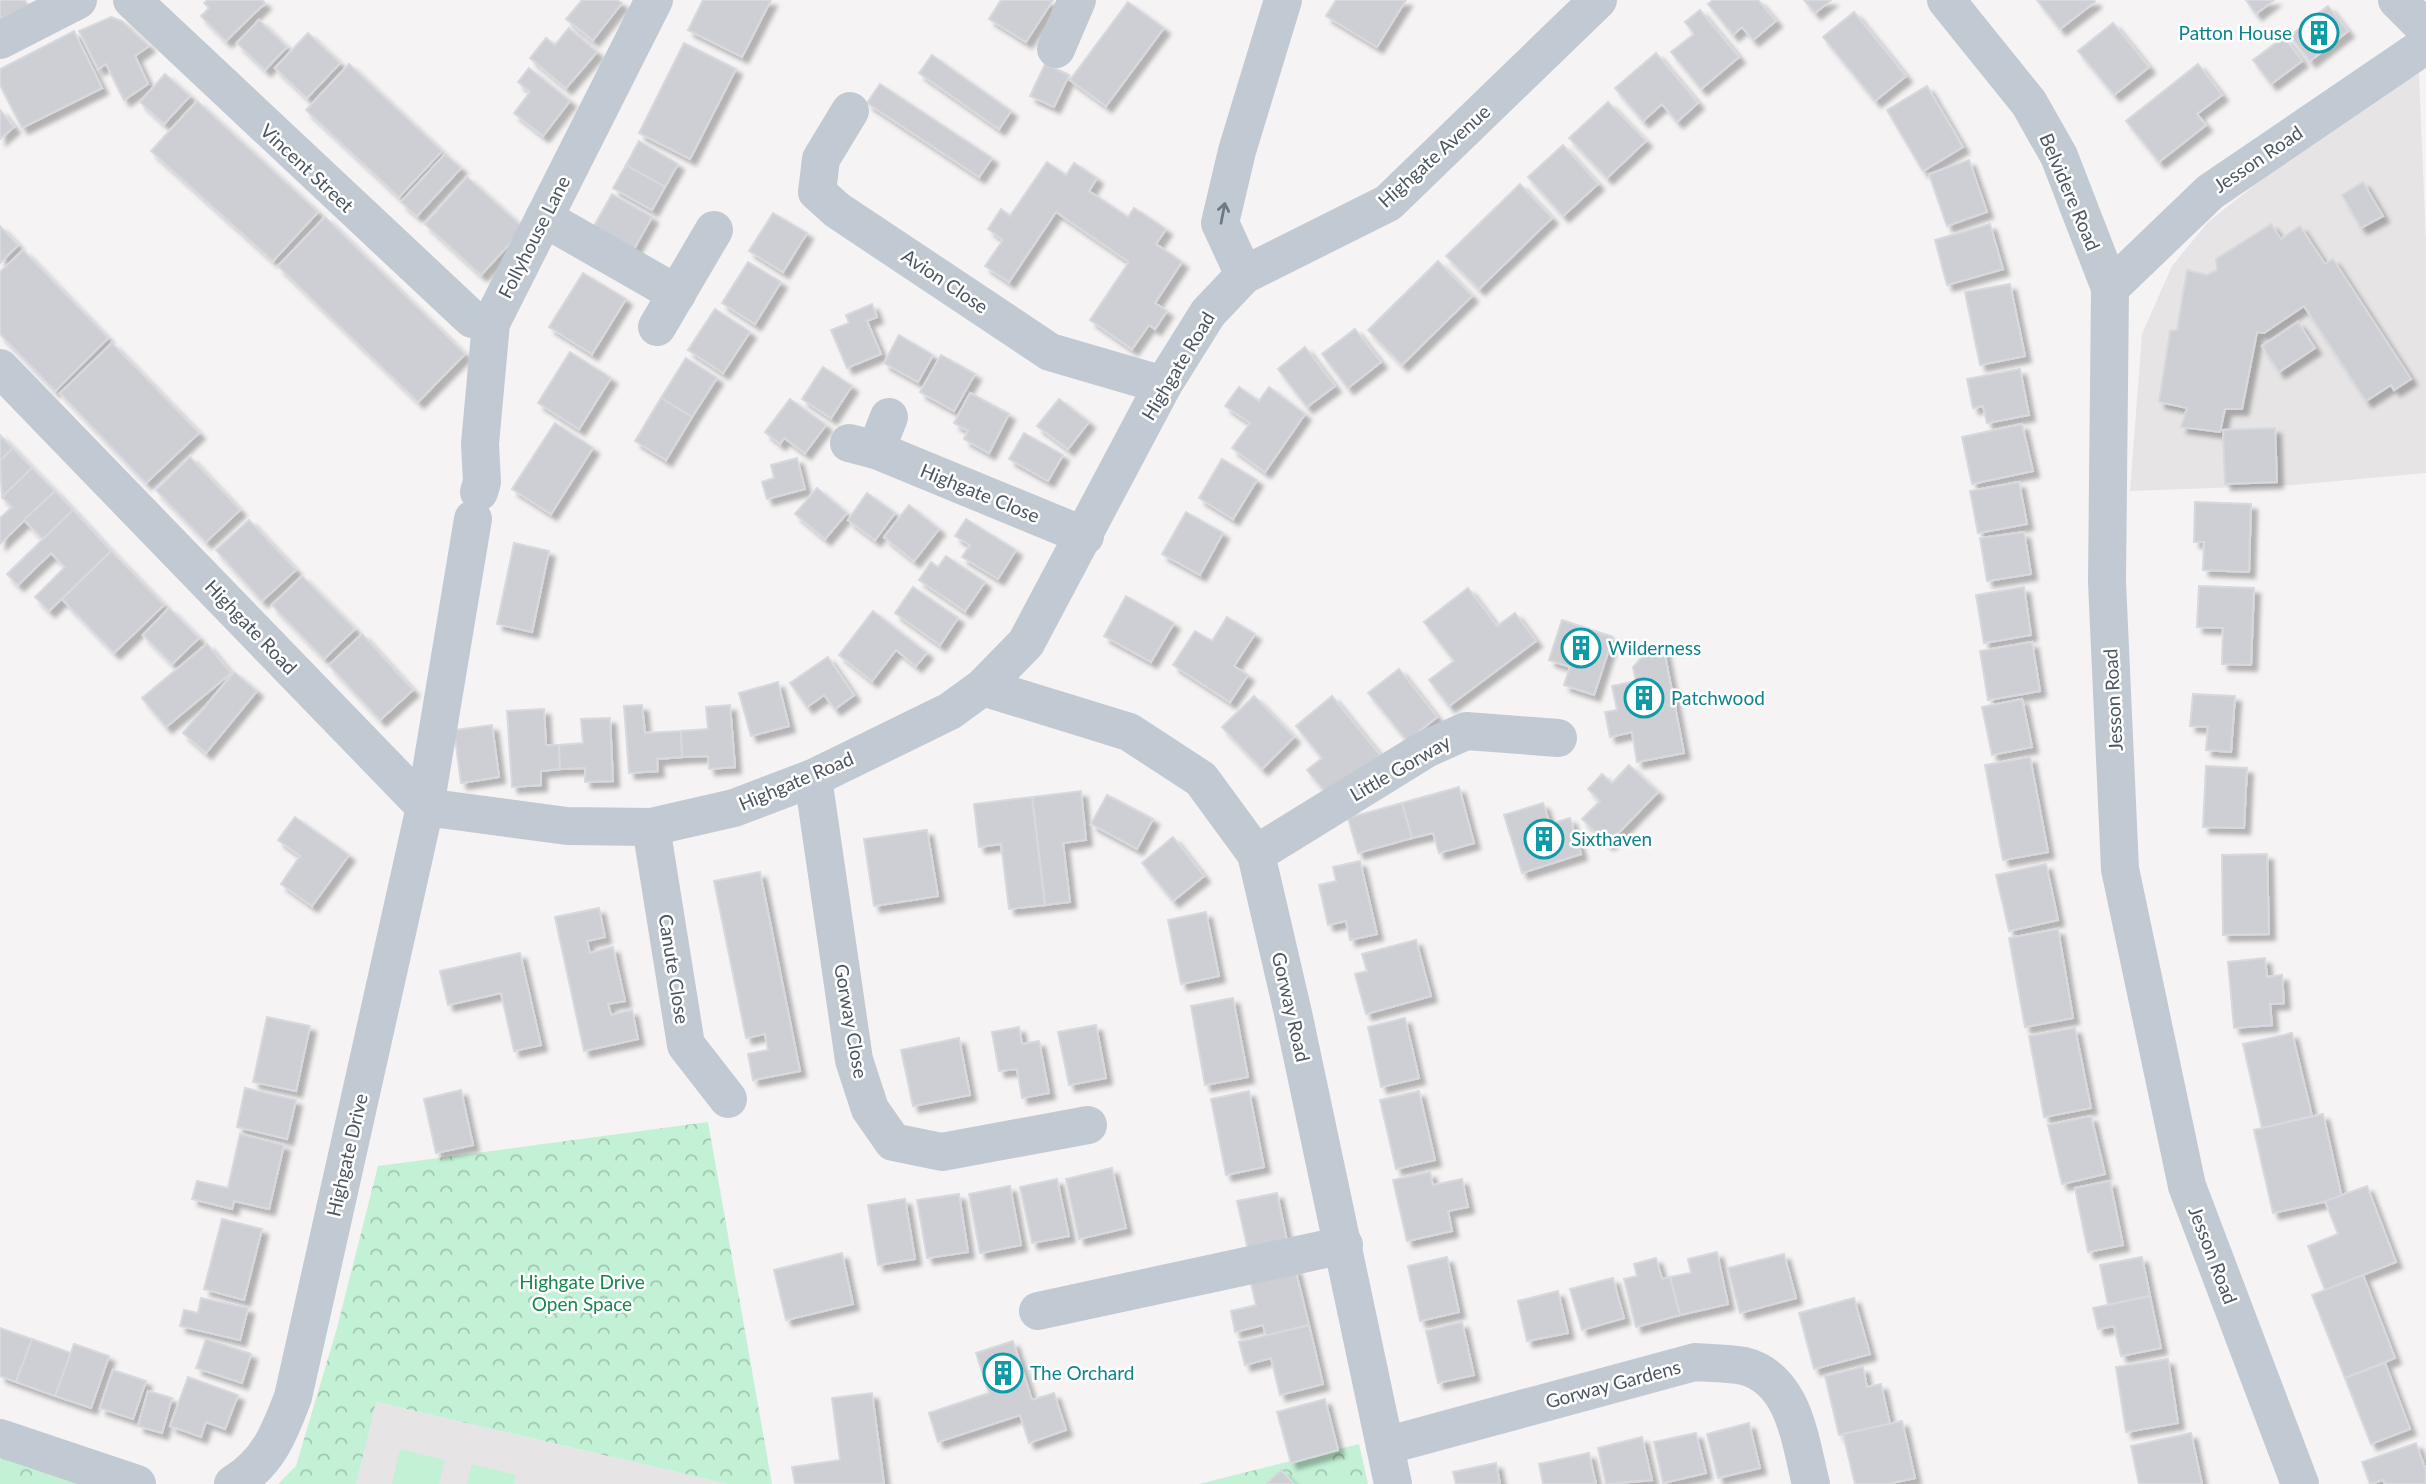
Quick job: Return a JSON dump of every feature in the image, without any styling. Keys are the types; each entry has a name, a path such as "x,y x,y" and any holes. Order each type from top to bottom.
{"street":[{"path":"0,40 78,0"},
{"name":"Vincent Street","path":"132,0 472,319 491,323"},
{"name":"Follyhouse Lane","path":"425,807 482,482 482,402 491,323 654,0"},
{"path":"1056,49 1076,0"},
{"path":"1244,275 1220,223 1237,151 1283,0"},
{"name":"Highgate Avenue","path":"1244,275 1388,203 1598,0"},
{"name":"Belvidere Road","path":"1946,0 2029,103 2059,156 2110,288"},
{"path":"2397,0 2426,29"},
{"name":"Jesson Road","path":"2300,1484 2187,1185 2150,1023 2120,869 2107,582 2110,288 2210,192 2426,45"},
{"name":"Avion Close","path":"850,111 821,159 817,192 837,210 1050,352 1163,385"},
{"path":"544,218 677,294"},
{"path":"657,327 714,230"},
{"name":"Highgate Road","path":"0,368 425,807 567,826 650,827 734,808 813,778 950,711 983,687 1026,643 1163,385 1208,313 1244,275"},
{"name":"Highgate Close","path":"871,436 1085,536"},
{"name":"Gorway Road","path":"983,687 1129,732 1201,779 1256,854 1344,1245 1393,1484"},
{"name":"Little Gorway","path":"1256,854 1426,749 1466,731 1558,738"},
{"name":"Gorway Close","path":"813,778 854,1060 870,1109 893,1142 942,1152 1088,1126"},
{"name":"Highgate Drive","path":"233,1484 252,1473 277,1441 293,1397 425,807"},
{"name":"Canute Close","path":"650,827 686,1045 728,1099"},
{"path":"1038,1311 1344,1245"},
{"name":"Gorway Gardens","path":"1385,1446 1695,1362 1746,1367 1774,1383 1791,1408 1811,1484"},
{"path":"0,1438 137,1484"}],"shaded area":[{"path":"2419,73 2426,243 2426,473 2293,485 2130,491 2142,334 2172,266 2208,222 2294,154"},
{"path":"375,1402 728,1484 356,1484"}],"green space":[{"name":"Highgate Drive Open Space","path":"708,1122 772,1484 728,1484 376,1402 356,1484 278,1484 296,1466 337,1328 378,1166"},
{"path":"1359,1444 1368,1484 1199,1484"},
{"path":"400,1449 445,1460 439,1484 392,1484"},
{"path":"0,1456 82,1484 0,1484"},
{"path":"472,1464 516,1475 514,1484 467,1484"}],"building":[{"path":"0,0 25,0 28,6 0,19"},
{"path":"207,0 262,0 265,3 226,41 201,16 209,8 204,3"},
{"path":"582,0 617,0 622,3 593,40 566,19"},
{"path":"703,0 771,0 742,57 688,30"},
{"path":"1001,0 1053,0 1026,42 989,19"},
{"path":"1336,0 1406,0 1377,47 1326,16"},
{"path":"1713,0 1758,0 1776,21 1753,40 1742,27 1733,35 1708,4"},
{"path":"1804,0 1831,0 1815,13"},
{"path":"2037,0 2094,0 2095,2 2060,29"},
{"path":"2246,0 2274,0 2256,14"},
{"path":"1128,2 1164,28 1106,106 1070,80"},
{"name":"Patton House","path":"2328,6 2348,31 2310,61 2290,36"},
{"path":"1700,10 1739,57 1701,89 1671,52 1694,34 1685,22"},
{"path":"1854,12 1906,76 1875,101 1823,37"},
{"path":"111,17 122,21 149,46 135,56 148,84 124,100 106,64 98,69 79,31"},
{"path":"259,20 287,47 265,70 237,43"},
{"path":"2113,23 2149,67 2114,95 2078,51"},
{"path":"569,28 597,52 566,88 530,58 546,38 555,45"},
{"path":"74,31 102,88 22,128 0,85 0,69"},
{"path":"308,33 340,63 307,98 275,68"},
{"path":"2284,37 2302,61 2271,84 2253,60"},
{"path":"684,43 736,69 690,159 639,133"},
{"path":"1656,53 1698,103 1677,122 1662,104 1643,121 1615,88"},
{"path":"932,55 1011,111 999,129 919,73"},
{"path":"349,64 442,151 399,197 306,110"},
{"path":"1045,64 1069,75 1054,107 1030,96"},
{"path":"2198,64 2222,95 2197,114 2206,125 2159,162 2126,121"},
{"path":"529,68 570,101 543,136 514,113 530,92 518,82"},
{"path":"165,74 190,96 164,124 140,102"},
{"path":"880,84 992,158 979,177 867,103"},
{"path":"1927,86 1963,147 1923,171 1887,110"},
{"path":"197,101 318,212 273,261 151,151"},
{"path":"1608,102 1646,141 1607,178 1569,138"},
{"path":"0,110 14,127 0,139"},
{"path":"639,141 678,164 665,187 626,165"},
{"path":"1563,145 1598,184 1563,216 1528,177"},
{"path":"445,154 461,168 417,216 401,202"},
{"path":"1969,160 1987,212 1947,226 1929,174"},
{"path":"1047,162 1066,175 1074,163 1097,178 1089,191 1128,217 1134,208 1166,229 1156,244 1182,262 1155,303 1167,311 1155,329 1149,325 1132,349 1090,320 1129,262 1056,212 1009,282 985,266 1003,240 988,229 1001,209 1010,216"},
{"path":"626,165 665,187 652,210 613,188"},
{"path":"467,177 524,228 481,275 425,224"},
{"path":"2363,182 2383,216 2361,228 2342,195"},
{"path":"1520,184 1552,218 1479,289 1446,256"},
{"path":"612,194 652,217 630,256 590,233"},
{"path":"773,213 807,233 783,272 749,251"},
{"path":"325,217 465,354 418,402 278,266"},
{"path":"1990,224 2003,269 1947,285 1935,240"},
{"path":"2271,224 2281,239 2300,226 2325,264 2333,259 2411,379 2394,390 2391,385 2366,401 2304,306 2264,333 2257,332 2242,409 2225,409 2220,432 2181,427 2187,408 2159,402 2170,331 2177,330 2187,270 2207,275 2217,270 2216,259"},
{"path":"0,226 18,245 0,263"},
{"path":"23,250 108,338 55,391 0,334 0,272"},
{"path":"1438,261 1472,296 1402,365 1368,330"},
{"path":"748,262 781,282 755,324 722,303"},
{"path":"583,273 626,299 592,354 549,327"},
{"path":"2010,284 2025,356 1980,365 1965,292"},
{"path":"872,304 877,317 867,321 881,354 847,368 831,330 849,323 846,315"},
{"path":"715,309 750,332 723,373 688,350"},
{"path":"2298,322 2315,348 2279,372 2262,346"},
{"path":"1355,329 1381,362 1348,388 1322,354"},
{"path":"899,335 933,355 918,382 884,363"},
{"path":"112,343 199,433 146,483 60,393"},
{"path":"1305,347 1335,386 1307,407 1278,369"},
{"path":"570,352 611,378 579,429 538,403"},
{"path":"941,355 975,374 954,411 920,392"},
{"path":"686,358 717,378 692,417 661,398"},
{"path":"823,367 852,386 831,418 802,399"},
{"path":"2020,369 2029,415 1987,423 1983,406 1973,408 1967,379"},
{"path":"1239,387 1259,401 1269,387 1305,414 1265,472 1232,448 1250,423 1225,406"},
{"path":"970,393 1009,414 989,453 964,439 968,431 954,423"},
{"path":"661,398 692,417 666,460 635,441"},
{"path":"790,399 826,425 805,453 784,438 780,444 765,432"},
{"path":"1059,399 1089,422 1068,449 1037,426"},
{"path":"555,423 593,448 551,514 512,489"},
{"path":"2022,424 2033,471 1972,484 1962,437"},
{"path":"2275,428 2277,482 2225,484 2223,430"},
{"path":"1024,433 1063,455 1048,481 1009,459"},
{"path":"0,435 13,448 0,461"},
{"path":"13,448 32,468 2,497 0,461"},
{"path":"190,457 240,510 206,542 156,490"},
{"path":"797,458 805,489 767,499 762,482 774,478 771,465"},
{"path":"1222,459 1257,480 1233,519 1199,498"},
{"path":"32,468 55,491 0,544 0,518 12,507 2,497"},
{"path":"2019,482 2027,524 1978,533 1970,491"},
{"path":"817,488 847,513 825,539 795,514"},
{"path":"55,491 73,510 43,539 24,520"},
{"path":"867,493 895,513 875,540 848,520"},
{"path":"2195,502 2251,504 2249,572 2203,570 2204,542 2194,542"},
{"path":"909,505 939,529 914,561 884,537"},
{"path":"73,510 111,551 49,611 35,597 65,567 51,553 18,585 7,574"},
{"path":"1186,512 1223,533 1200,575 1162,554"},
{"path":"966,519 1016,550 998,579 962,557 970,545 955,536"},
{"path":"249,520 296,570 262,601 216,550"},
{"path":"2024,532 2031,574 1987,581 1980,538"},
{"path":"514,543 549,551 532,632 497,624"},
{"path":"111,551 164,605 114,653 62,599"},
{"path":"946,556 985,582 965,611 919,580 931,562 938,567"},
{"path":"302,576 355,629 324,659 272,605"},
{"path":"2199,586 2254,588 2251,665 2222,664 2223,628 2197,627"},
{"path":"913,587 958,618 940,645 895,613"},
{"path":"2024,587 2031,635 1984,643 1976,595"},
{"path":"1468,588 1497,626 1515,613 1536,641 1449,706 1429,680 1454,661 1424,622"},
{"path":"1126,596 1174,623 1151,662 1104,636"},
{"path":"169,608 199,638 172,664 143,635"},
{"path":"873,611 927,653 916,666 896,650 872,681 839,655"},
{"path":"1227,617 1255,634 1234,666 1248,675 1230,702 1173,665 1195,631 1212,641"},
{"name":"Wilderness","path":"1562,620 1613,637 1594,695 1564,685 1570,667 1549,660"},
{"path":"362,634 413,690 380,720 329,665"},
{"path":"2032,642 2040,691 1988,700 1980,651"},
{"path":"207,644 231,673 166,727 142,698"},
{"name":"Patchwood","path":"1663,645 1684,753 1637,762 1632,732 1610,737 1605,712 1617,710 1612,686 1636,681 1633,667 1651,647"},
{"path":"828,657 854,695 835,709 824,695 807,707 790,683"},
{"path":"1399,669 1437,717 1407,741 1368,693"},
{"path":"234,672 257,691 206,753 183,733"},
{"path":"778,682 789,726 751,736 739,693"},
{"path":"2193,694 2235,696 2231,752 2206,750 2208,727 2190,726"},
{"path":"1254,696 1294,737 1262,769 1222,727"},
{"path":"1332,696 1380,755 1329,797 1307,770 1322,758 1296,726"},
{"path":"2022,699 2032,747 1992,755 1982,707"},
{"path":"642,705 645,733 681,731 682,757 657,759 658,771 629,773 624,706"},
{"path":"730,705 735,767 709,769 708,756 682,757 681,731 708,729 706,707"},
{"path":"544,709 546,745 559,745 560,769 541,771 541,785 512,787 507,711"},
{"path":"610,718 613,781 585,782 585,768 560,769 559,745 583,743 581,719"},
{"path":"492,725 499,777 461,783 454,730"},
{"path":"2030,757 2048,852 2003,860 1985,765"},
{"path":"1629,765 1658,792 1608,844 1582,819 1600,801 1588,789 1602,774 1612,783"},
{"path":"2206,766 2247,768 2244,828 2203,827"},
{"path":"1459,787 1474,843 1439,853 1433,833 1412,838 1402,803"},
{"path":"1081,791 1086,840 1063,843 1070,902 1045,905 1032,797"},
{"path":"1107,795 1153,819 1137,849 1091,824"},
{"path":"1032,797 1045,905 1009,909 1001,844 979,847 974,804"},
{"path":"1402,803 1412,838 1358,853 1348,818"},
{"name":"Sixthaven","path":"1543,803 1550,824 1570,818 1581,854 1522,873 1504,815"},
{"path":"295,817 349,855 312,906 281,884 300,856 278,840"},
{"path":"927,830 938,896 874,906 864,839"},
{"path":"1173,837 1204,876 1173,901 1142,863"},
{"path":"2267,854 2269,934 2223,935 2222,855"},
{"path":"1360,861 1377,934 1350,940 1346,921 1328,925 1319,885 1336,881 1333,867"},
{"path":"2046,864 2058,920 2009,931 1996,875"},
{"path":"760,872 800,1071 753,1080 748,1054 768,1050 765,1034 746,1038 714,881"},
{"path":"599,908 605,937 587,941 590,953 613,947 625,1001 608,1004 611,1015 632,1010 638,1039 584,1051 555,917"},
{"path":"1206,912 1219,976 1181,984 1168,920"},
{"path":"2058,929 2073,1018 2025,1027 2009,938"},
{"path":"1416,940 1431,996 1366,1014 1355,974 1367,971 1362,954"},
{"path":"520,953 541,1045 514,1051 501,993 448,1005 440,971"},
{"path":"2265,958 2267,977 2282,975 2284,1003 2270,1004 2272,1025 2234,1028 2228,962"},
{"path":"1233,998 1248,1077 1205,1085 1191,1006"},
{"path":"267,1017 310,1026 296,1091 253,1082"},
{"path":"1405,1018 1419,1078 1381,1087 1368,1027"},
{"path":"1096,1025 1106,1078 1069,1085 1058,1032"},
{"path":"1019,1027 1022,1044 1039,1041 1049,1093 1022,1098 1017,1069 999,1071 992,1032"},
{"path":"2075,1028 2091,1108 2044,1117 2029,1036"},
{"path":"2292,1033 2312,1116 2262,1128 2243,1044"},
{"path":"959,1038 970,1095 913,1106 901,1050"},
{"path":"245,1088 296,1100 287,1139 237,1127"},
{"path":"461,1090 473,1145 436,1153 424,1099"},
{"path":"1249,1091 1264,1167 1226,1175 1211,1099"},
{"path":"1419,1091 1435,1160 1396,1169 1380,1100"},
{"path":"2323,1114 2342,1198 2273,1213 2254,1130"},
{"path":"2091,1116 2105,1174 2062,1184 2048,1125"},
{"path":"240,1134 284,1145 269,1209 234,1201 232,1209 192,1199 197,1181 228,1188"},
{"path":"1112,1168 1126,1228 1079,1239 1066,1179"},
{"path":"1430,1172 1433,1185 1462,1179 1468,1207 1448,1211 1452,1231 1407,1241 1393,1180"},
{"path":"1057,1179 1069,1236 1032,1243 1020,1187"},
{"path":"2110,1181 2123,1245 2088,1252 2075,1188"},
{"path":"1010,1186 1021,1245 980,1253 969,1194"},
{"path":"2367,1186 2396,1262 2325,1290 2308,1246 2338,1234 2325,1201"},
{"path":"1277,1193 1287,1241 1248,1250 1237,1201"},
{"path":"959,1194 968,1252 927,1258 917,1200"},
{"path":"905,1199 915,1259 878,1265 868,1205"},
{"path":"222,1219 262,1229 244,1300 204,1289"},
{"path":"1717,1252 1728,1304 1680,1315 1670,1277 1691,1273 1688,1259"},
{"path":"842,1253 853,1304 786,1320 774,1270"},
{"path":"1784,1254 1796,1298 1740,1313 1728,1268"},
{"path":"1447,1257 1459,1312 1420,1321 1408,1266"},
{"path":"2142,1257 2150,1296 2108,1305 2100,1265"},
{"path":"1656,1258 1662,1279 1670,1277 1680,1315 1636,1327 1624,1279 1637,1276 1634,1264"},
{"path":"1295,1268 1309,1325 1266,1336 1263,1325 1235,1332 1231,1311 1256,1305 1250,1279"},
{"path":"2363,1275 2395,1358 2345,1378 2312,1295"},
{"path":"1613,1278 1624,1318 1582,1330 1570,1289"},
{"path":"1558,1291 1568,1333 1527,1341 1518,1301"},
{"path":"2150,1296 2161,1348 2121,1356 2114,1326 2098,1329 2093,1308"},
{"path":"201,1298 248,1308 240,1340 180,1326 184,1310 198,1313"},
{"path":"1854,1298 1870,1354 1814,1369 1799,1313"},
{"path":"1462,1322 1474,1375 1438,1383 1426,1331"},
{"path":"1309,1325 1323,1384 1280,1395 1271,1358 1245,1365 1239,1342"},
{"path":"0,1328 32,1339 16,1382 0,1376"},
{"path":"32,1339 71,1353 55,1396 16,1382"},
{"path":"206,1339 251,1354 242,1383 196,1368"},
{"name":"The Orchard","path":"1013,1341 1032,1400 1054,1393 1066,1430 1029,1443 1020,1415 938,1442 929,1413 989,1393 976,1353"},
{"path":"74,1344 109,1356 91,1408 55,1396"},
{"path":"2168,1359 2178,1423 2126,1432 2116,1367"},
{"path":"2385,1363 2410,1429 2371,1444 2345,1378"},
{"path":"1863,1367 1867,1387 1881,1384 1890,1424 1839,1435 1825,1376"},
{"path":"113,1370 146,1381 133,1419 100,1408"},
{"path":"188,1377 238,1395 225,1429 206,1422 201,1437 170,1426"},
{"path":"148,1391 172,1398 162,1433 138,1426"},
{"path":"872,1393 884,1484 795,1484 792,1467 840,1460 832,1398"},
{"path":"1325,1399 1338,1450 1291,1463 1277,1412"},
{"path":"1902,1421 1915,1478 1887,1484 1855,1484 1843,1434"},
{"path":"1749,1423 1760,1468 1718,1478 1707,1434"},
{"path":"1696,1433 1706,1473 1663,1483 1654,1442"},
{"path":"2191,1433 2202,1484 2139,1484 2131,1446"},
{"path":"1642,1437 1652,1480 1606,1484 1598,1448"},
{"path":"2416,1443 2426,1471 2426,1484 2385,1484 2383,1480 2370,1484 2362,1462"},
{"path":"1589,1453 1596,1484 1543,1484 1539,1464"},
{"path":"1496,1463 1500,1484 1456,1484 1453,1472"},
{"path":"1281,1470 1294,1484 1266,1484"}],"place":[{"name":"Patton House","path":"2319,33"},
{"name":"Wilderness","path":"1581,648"},
{"name":"Patchwood","path":"1644,698"},
{"name":"Sixthaven","path":"1544,839"},
{"name":"The Orchard","path":"1003,1373"}]}
